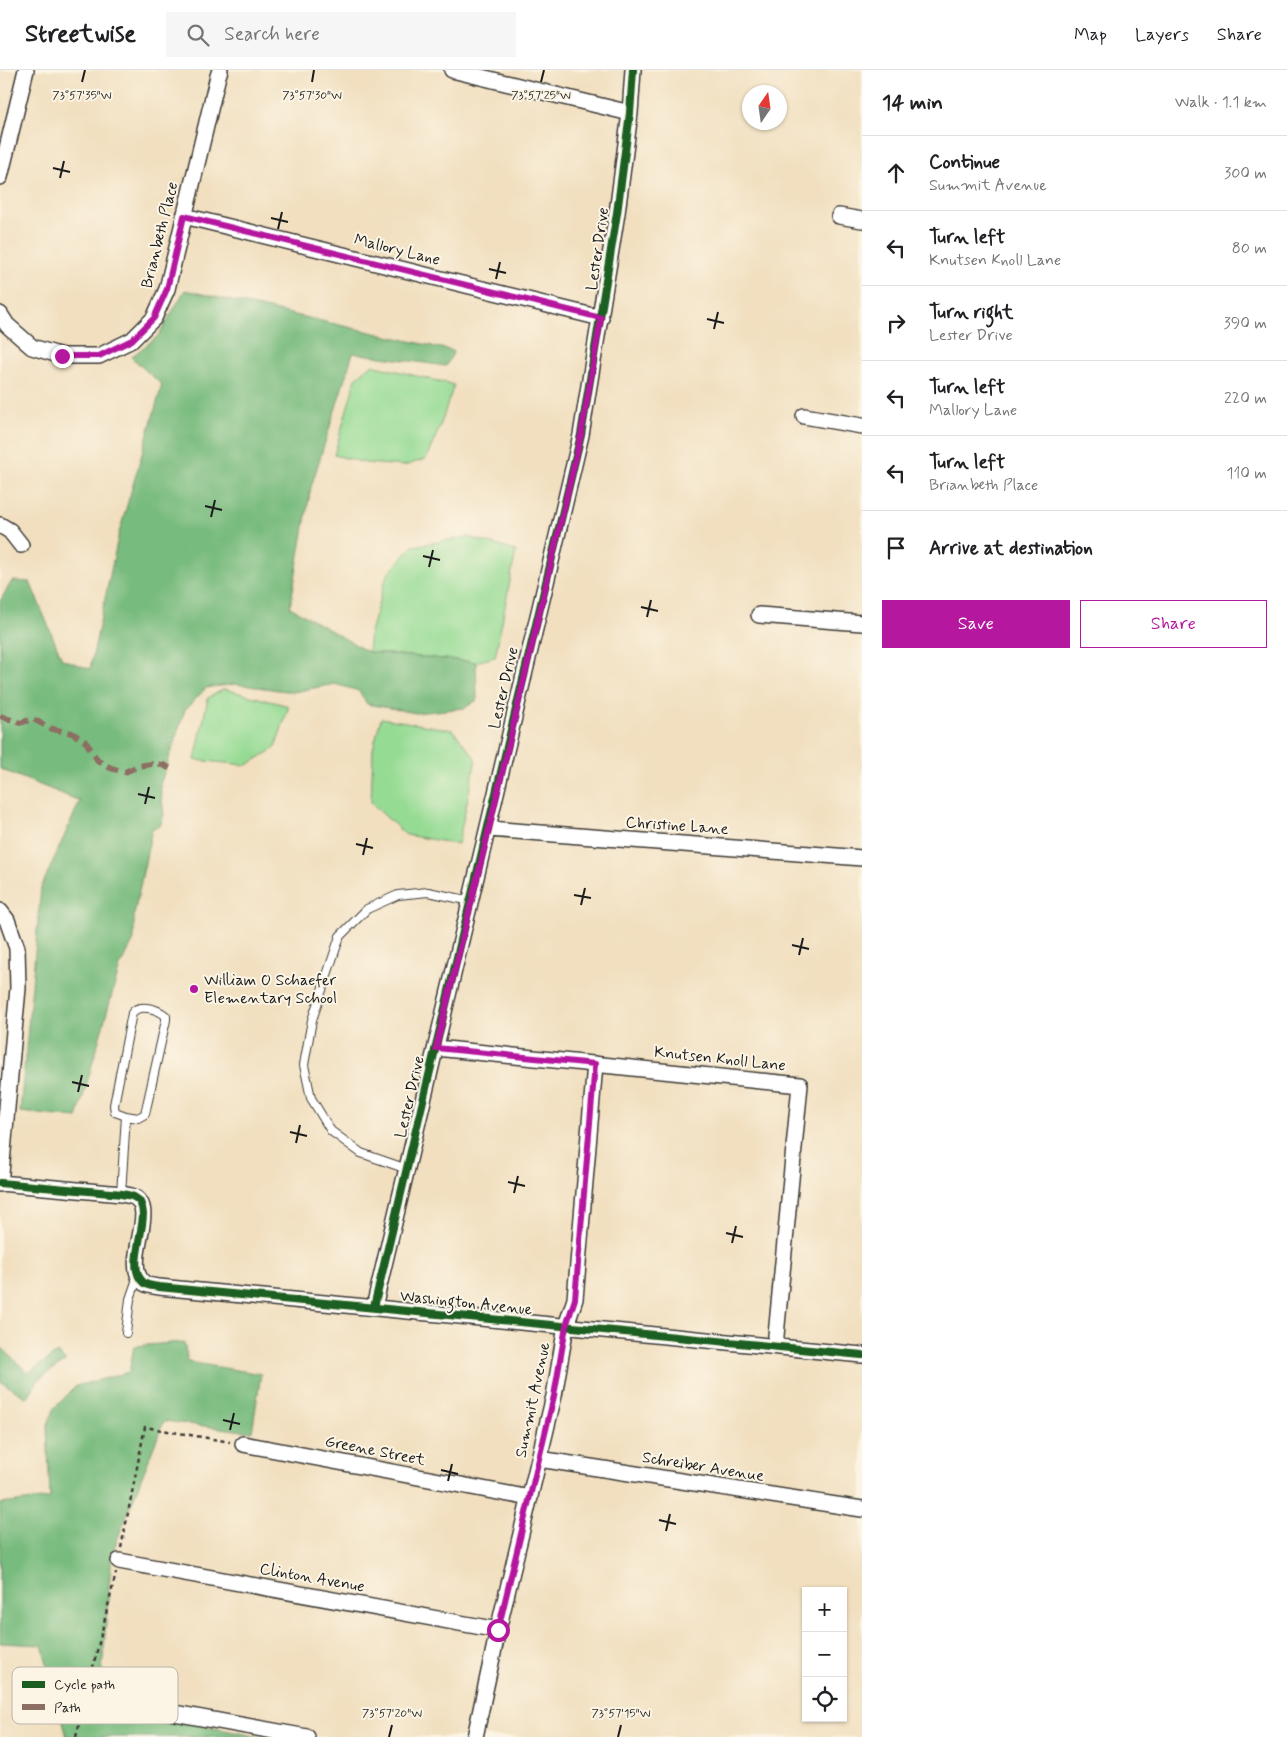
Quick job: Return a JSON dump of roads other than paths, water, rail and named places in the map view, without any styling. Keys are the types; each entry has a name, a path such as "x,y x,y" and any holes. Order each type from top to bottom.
{"street":[{"path":"0,178 26,70"},
{"name":"Brianbeth Place","path":"0,314 7,325 32,347 62,356 99,356 132,340 154,318 167,289 220,70"},
{"path":"452,70 630,113"},
{"name":"Lester Drive","path":"374,1308 581,435 601,318 630,113 634,70"},
{"name":"Mallory Lane","path":"184,216 601,318"},
{"path":"839,216 862,220"},
{"path":"804,416 862,426"},
{"path":"0,524 10,531 21,545"},
{"path":"759,615 862,623"},
{"name":"Christine Lane","path":"489,829 862,858"},
{"path":"0,911 7,920 18,948 18,988 0,1183 121,1194 134,1197 141,1204 143,1216 136,1262 138,1276"},
{"name":"Knutsen Knoll Lane","path":"436,1048 800,1085 775,1346"},
{"name":"Summit Avenue","path":"475,1737 498,1630 554,1396 566,1326 575,1299 595,1064"},
{"name":"Washington Avenue","path":"138,1276 146,1284 159,1288 862,1355"},
{"name":"Greene Street","path":"243,1444 530,1498"},
{"name":"Schreiber Avenue","path":"539,1459 862,1509"},
{"name":"Clinton Avenue","path":"119,1561 498,1630"},
{"path":"178,1714 307,1737"}],"lane":[{"path":"407,1169 361,1152 331,1130 311,1098 304,1065 312,1020 340,936 367,909 398,896 428,892 472,901"},
{"path":"141,1007 161,1011 166,1016 166,1020 146,1114 138,1118 126,1116 114,1112 114,1105 132,1013 135,1009 141,1007"},
{"path":"121,1194 126,1116"},
{"path":"126,1333 130,1299 138,1276"}],"place":[{"name":"William O Schaefer Elementary School","path":"194,989"}]}
